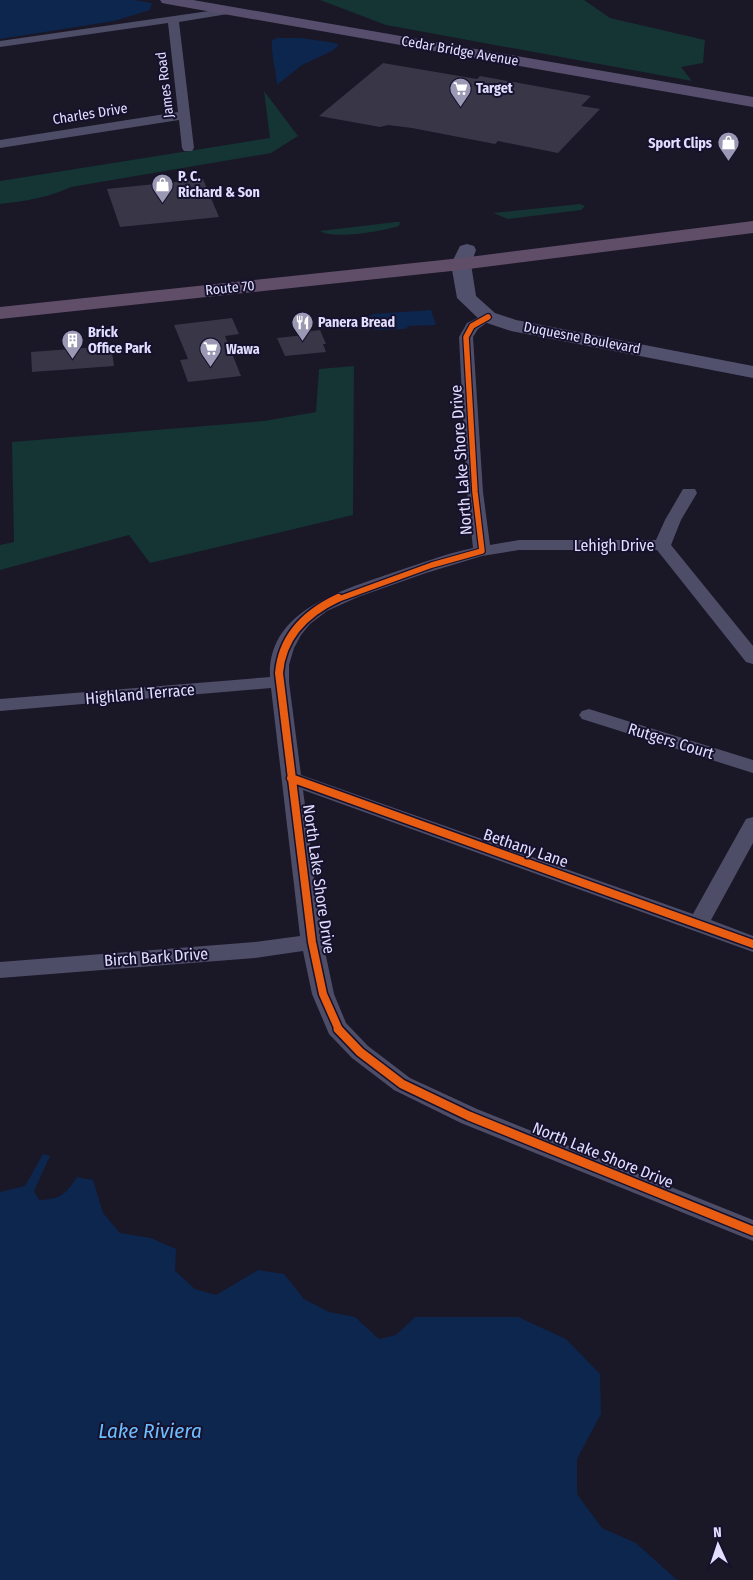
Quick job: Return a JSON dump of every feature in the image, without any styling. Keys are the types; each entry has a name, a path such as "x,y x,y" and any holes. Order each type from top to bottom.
{"highway":[{"path":"464,257 753,218"},
{"path":"464,257 753,227"},
{"name":"Route 70","path":"0,302 307,268 464,257"},
{"name":"Route 70","path":"0,314 464,257"}],"main road":[{"name":"Cedar Bridge Avenue","path":"166,0 753,102"},
{"path":"166,0 173,6 173,20"},
{"path":"230,11 275,5 289,6"},
{"path":"310,10 400,41"}],"street":[{"path":"0,44 230,11"},
{"name":"James Road","path":"173,20 188,148"},
{"name":"Charles Drive","path":"0,144 184,115"},
{"name":"Duquesne Boulevard","path":"464,257 467,298 488,317 511,325 753,372"},
{"name":"North Lake Shore Drive","path":"488,317 472,326 466,338 474,492 482,551 464,554 415,570 332,601 304,620 283,650 278,668 312,942 323,994 337,1028 360,1052 402,1084 469,1116 753,1231"},
{"path":"662,545 673,520 689,493"},
{"name":"Lehigh Drive","path":"482,551 519,545 662,545 753,658"},
{"name":"Highland Terrace","path":"0,705 280,682"},
{"name":"Rutgers Court","path":"589,715 753,766"},
{"name":"Bethany Lane","path":"291,778 447,836 602,888 753,944"},
{"path":"698,924 753,824"},
{"name":"Birch Bark Drive","path":"0,970 254,950 312,942"}],"green space":[{"path":"320,0 584,0 610,18 705,40 703,63 681,67 692,81 386,25"},
{"path":"264,91 298,136 271,153 71,187 45,196 0,204 0,181 270,138"},
{"path":"580,204 585,206 581,210 508,219 493,213"},
{"path":"400,222 399,226 359,234 336,235 320,231"},
{"path":"354,366 353,515 150,563 129,535 0,570 0,545 14,542 12,442 264,421 316,412 319,369"}],"water":[{"path":"0,0 134,0 152,3 150,10 114,21 0,39"},
{"path":"277,38 301,38 339,45 332,51 302,65 277,85 272,40"},
{"path":"431,310 436,325 409,326 405,329 375,330 369,316 374,314"},
{"name":"Lake Riviera","path":"43,1154 50,1156 34,1191 39,1200 53,1199 62,1195 77,1177 93,1180 103,1213 120,1233 151,1238 176,1249 175,1271 195,1289 216,1295 258,1270 284,1274 304,1299 329,1312 355,1317 379,1339 396,1335 415,1317 518,1317 566,1339 600,1374 601,1414 577,1459 577,1494 602,1528 636,1543 677,1580 0,1580 0,1192 25,1186"}],"building":[{"name":"Target","path":"383,63 477,79 480,76 591,96 581,106 600,109 558,153 498,141 495,144 412,128 388,125 380,127 319,116"},
{"name":"P. C. Richard & Son","path":"203,179 219,217 120,227 107,189"},
{"path":"232,318 239,334 225,336 241,376 188,382 180,360 188,359 174,325"},
{"name":"Panera Bread","path":"320,330 326,344 323,344 326,352 285,356 277,338 305,335 304,332"},
{"name":"Brick Office Park","path":"111,346 114,366 32,372 31,352"}],"cycle path":[{"path":"488,317 472,326 466,337 475,492 482,551 432,565 352,593 321,607 298,626 284,648 282,656 279,673 280,682 312,942 323,994 337,1028 360,1052 402,1084 469,1116 753,1231"},
{"path":"291,778 753,944"}],"place":[{"name":"Target","path":"460,107"},
{"name":"Sport Clips","path":"728,162"},
{"name":"P. C. Richard & Son","path":"162,203"},
{"name":"Panera Bread","path":"302,341"},
{"name":"Brick Office Park","path":"72,359"},
{"name":"Wawa","path":"210,368"}]}
